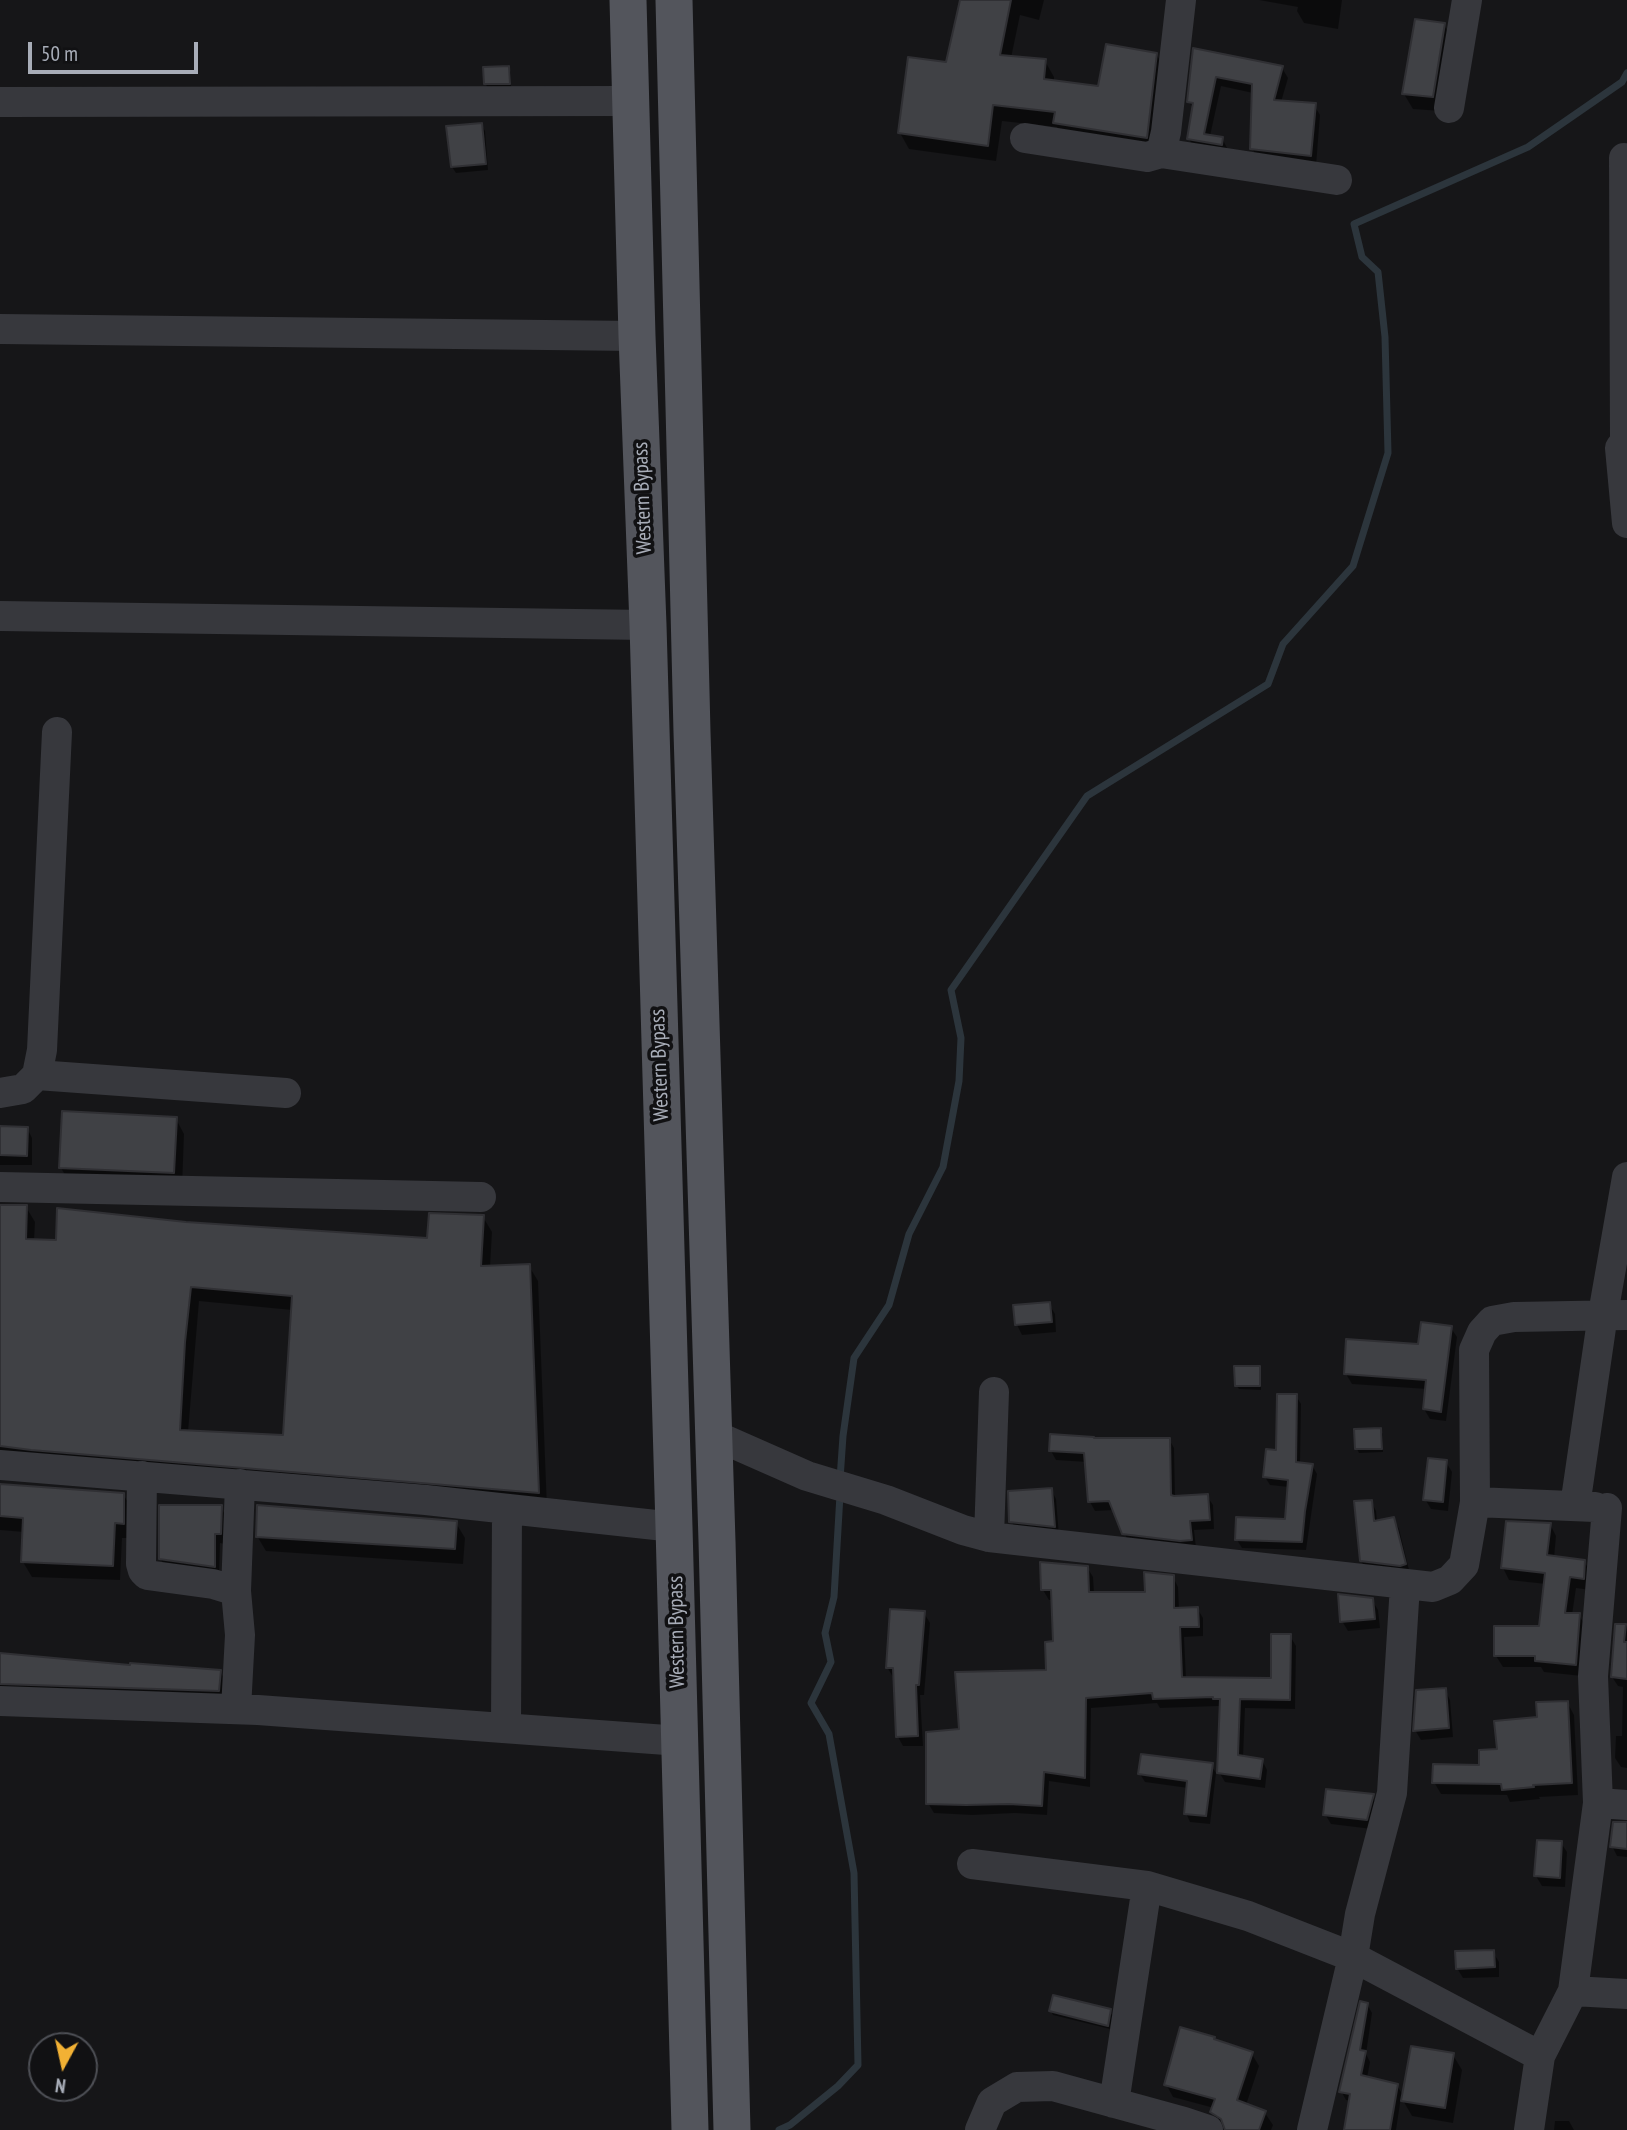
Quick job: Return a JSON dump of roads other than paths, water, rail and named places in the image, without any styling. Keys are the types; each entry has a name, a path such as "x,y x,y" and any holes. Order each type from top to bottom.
{"main road":[{"name":"Western Bypass","path":"628,0 674,1527 688,2130"},
{"name":"Western Bypass","path":"674,0 732,2128"}],"street":[{"path":"1161,153 1166,132 1181,0"},
{"path":"1449,108 1467,0"},
{"path":"0,102 631,101"},
{"path":"1025,138 1147,157 1161,153 1337,180"},
{"path":"1624,158 1626,440 1620,448 1627,523"},
{"path":"0,330 637,336"},
{"path":"0,616 648,625"},
{"path":"0,1093 23,1089 37,1075 42,1050 57,732"},
{"path":"37,1075 286,1093"},
{"path":"1575,1506 1615,1315 1627,1177"},
{"path":"0,1187 481,1197"},
{"path":"714,1436 807,1476 886,1500 963,1530 989,1537 1433,1587 1450,1580 1464,1565 1475,1502 1475,1350 1482,1332 1492,1321 1514,1317 1615,1315"},
{"path":"989,1537 994,1392"},
{"path":"0,1465 426,1500 674,1527"},
{"path":"142,1476 143,1571 147,1575 213,1584 236,1591"},
{"path":"236,1709 240,1635 236,1591 240,1484"},
{"path":"1475,1502 1617,1508 1593,1676 1613,1804 1573,1991 1540,2056 1529,2130"},
{"path":"506,1728 507,1509"},
{"path":"1312,2130 1353,1958 1360,1914 1392,1793 1405,1585"},
{"path":"0,1701 236,1709 680,1741"},
{"path":"972,1864 1147,1886 1248,1916 1353,1958 1540,2056"},
{"path":"1114,2103 1147,1886"},
{"path":"1573,1991 1627,1994"},
{"path":"981,2130 992,2102 1017,2087 1053,2086 1208,2130"}],"waterway":[{"path":"840,1479 854,1358 889,1305 909,1234 943,1167 959,1081 961,1038 951,990 1087,796 1268,684 1283,644 1353,566 1388,453 1385,337 1378,272 1362,257 1354,224 1528,147 1622,82 1627,73"},
{"path":"779,2130 790,2125 838,2086 858,2065 854,1873 829,1734 811,1703 831,1662 825,1633 834,1597 840,1495"}]}
